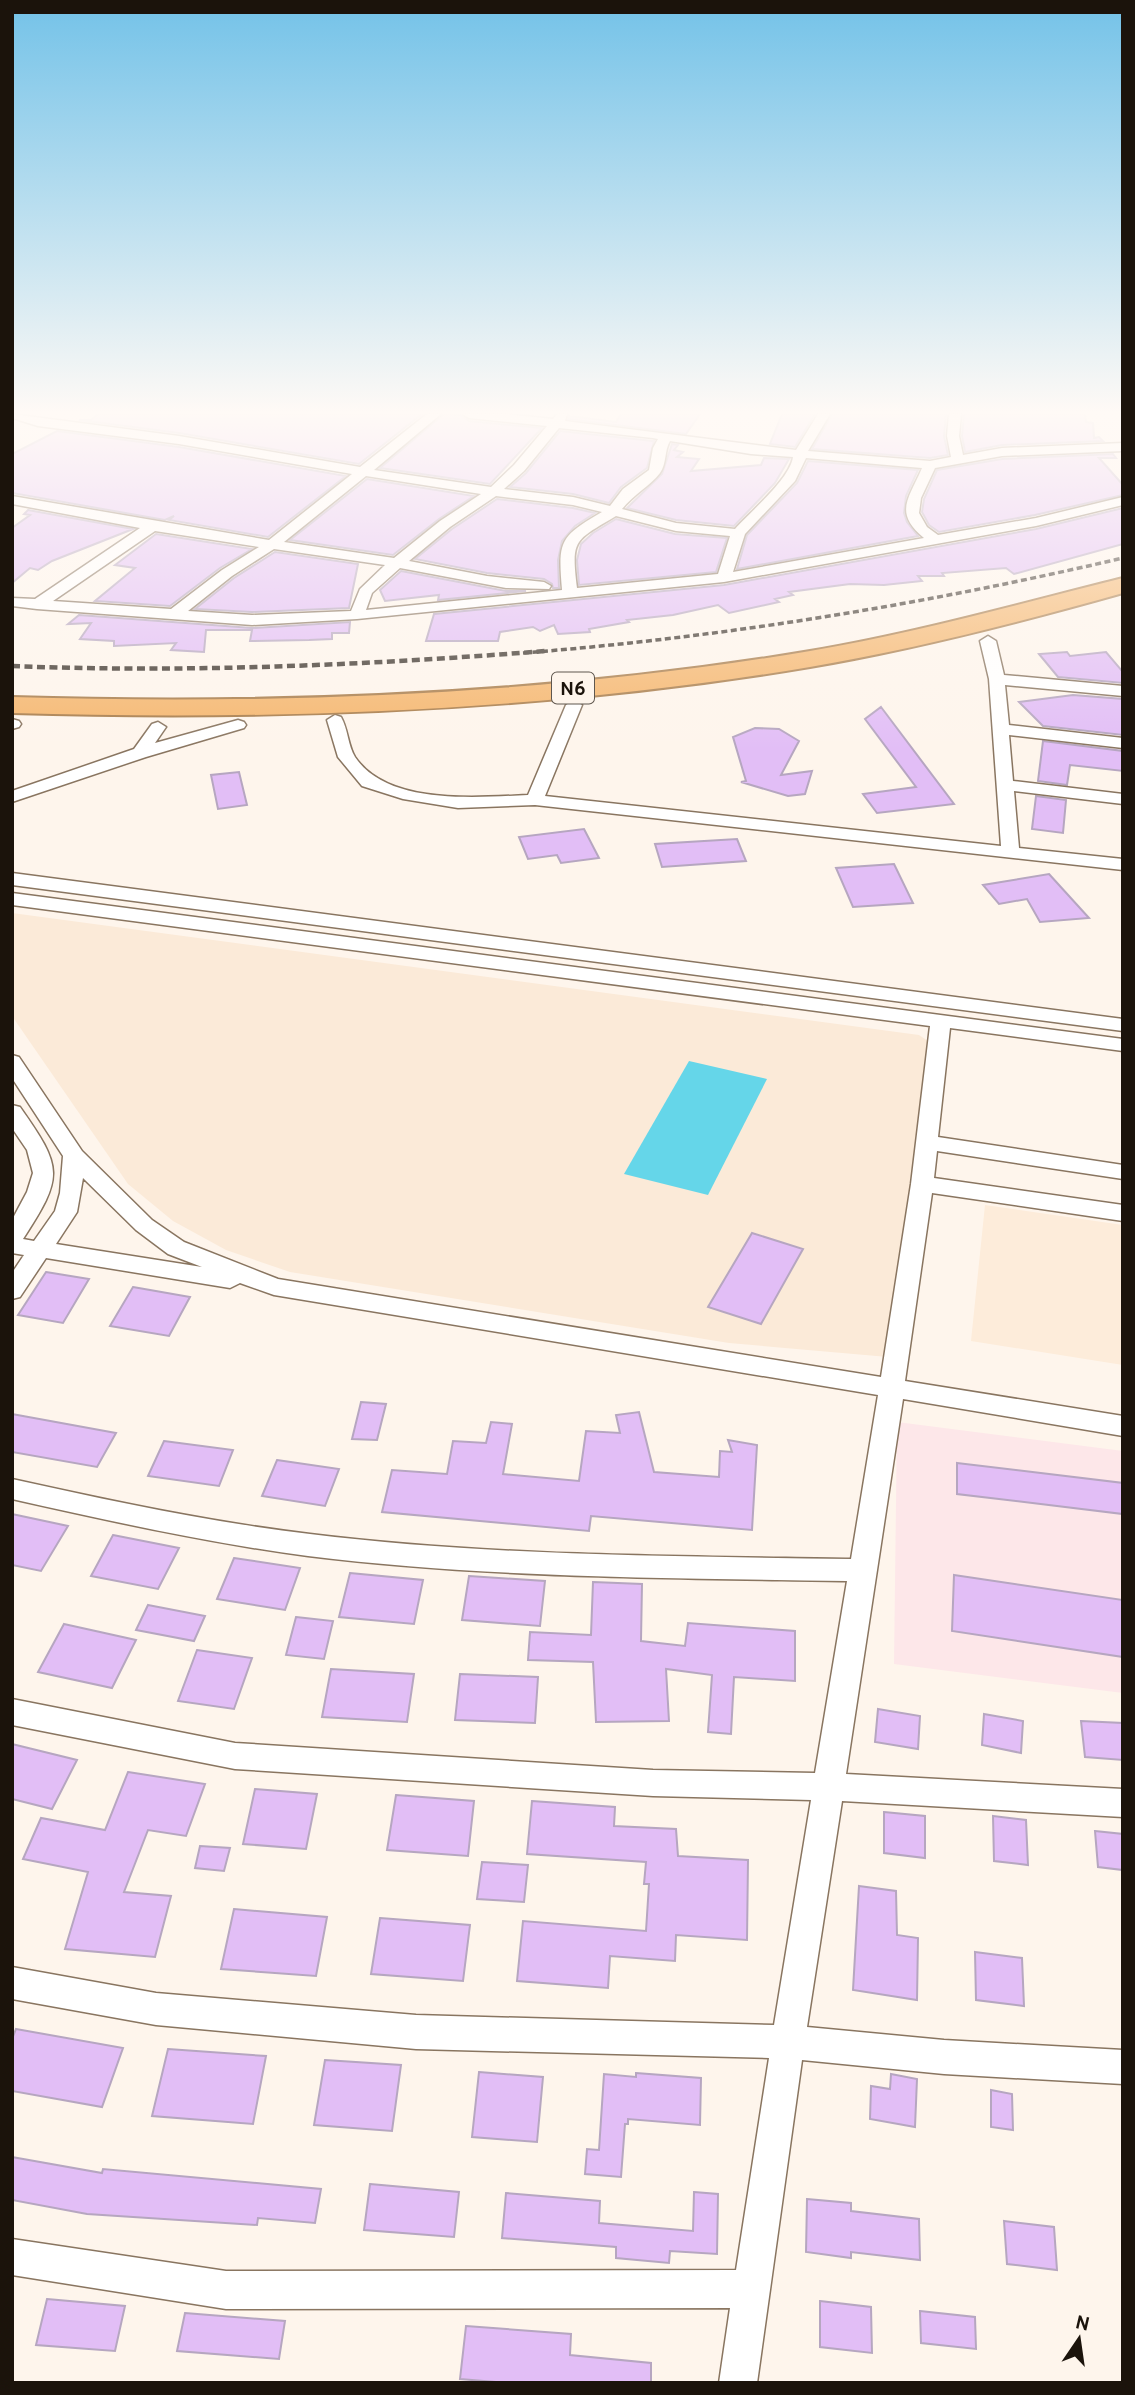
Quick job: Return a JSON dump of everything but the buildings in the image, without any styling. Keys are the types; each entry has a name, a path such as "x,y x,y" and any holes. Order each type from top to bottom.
{"highway":[{"name":"N6","path":"12,705 150,709 307,707 460,699 635,683 848,653 959,629 1123,585"},
{"name":"N6","path":"12,724 158,727 238,725 574,705 762,682 988,640 1123,605"}],"street":[{"path":"37,605 152,526 569,590"},
{"path":"173,615 227,573 273,544 296,526"},
{"path":"357,615 365,592 396,562 442,526"},
{"path":"569,590 566,555 570,542 588,526"},
{"path":"672,526 738,533"},
{"path":"724,578 738,533 745,526"},
{"path":"919,526 935,540"},
{"path":"12,602 252,620 357,615 569,590 724,578 1015,526"},
{"path":"988,640 997,678 1010,852"},
{"path":"997,678 1123,691"},
{"path":"534,800 574,705"},
{"path":"335,720 346,757 368,782 403,794 458,803 534,800 1123,865"},
{"path":"12,797 140,753 238,725"},
{"path":"140,753 158,727"},
{"path":"1000,729 1123,743"},
{"path":"1005,785 1123,799"},
{"path":"12,880 1123,1025"},
{"path":"12,899 1123,1045"},
{"path":"738,2383 788,2042 892,1387 922,1184 941,1021"},
{"path":"12,1061 74,1156 144,1225 176,1248 274,1287"},
{"path":"12,1112 37,1148 45,1167 36,1200 12,1238"},
{"path":"927,1142 1123,1172"},
{"path":"12,1291 66,1212 71,1193 74,1156"},
{"path":"922,1184 1123,1213"},
{"path":"12,1245 1123,1426"},
{"path":"12,1489 102,1509 309,1545 508,1563 862,1570"},
{"path":"12,1712 234,1756 653,1783 830,1787 1123,1803"},
{"path":"12,1983 156,2009 416,2032 788,2042 944,2057 1123,2067"},
{"path":"12,2257 226,2290 753,2289"}],"shaded area":[{"path":"12,913 919,1035 931,1043 888,1357 729,1343 290,1272 226,1250 173,1221 128,1184 12,1016"},
{"path":"985,1205 1123,1225 1123,1365 971,1341"},
{"path":"897,1422 1123,1451 1123,1693 894,1664"}],"water":[{"path":"689,1061 767,1079 708,1195 624,1174"}],"railway":[{"path":"544,651 674,638 825,617 975,590 1123,558"},
{"path":"12,666 212,668 412,660 544,651"},
{"path":"523,653 544,651"}]}
